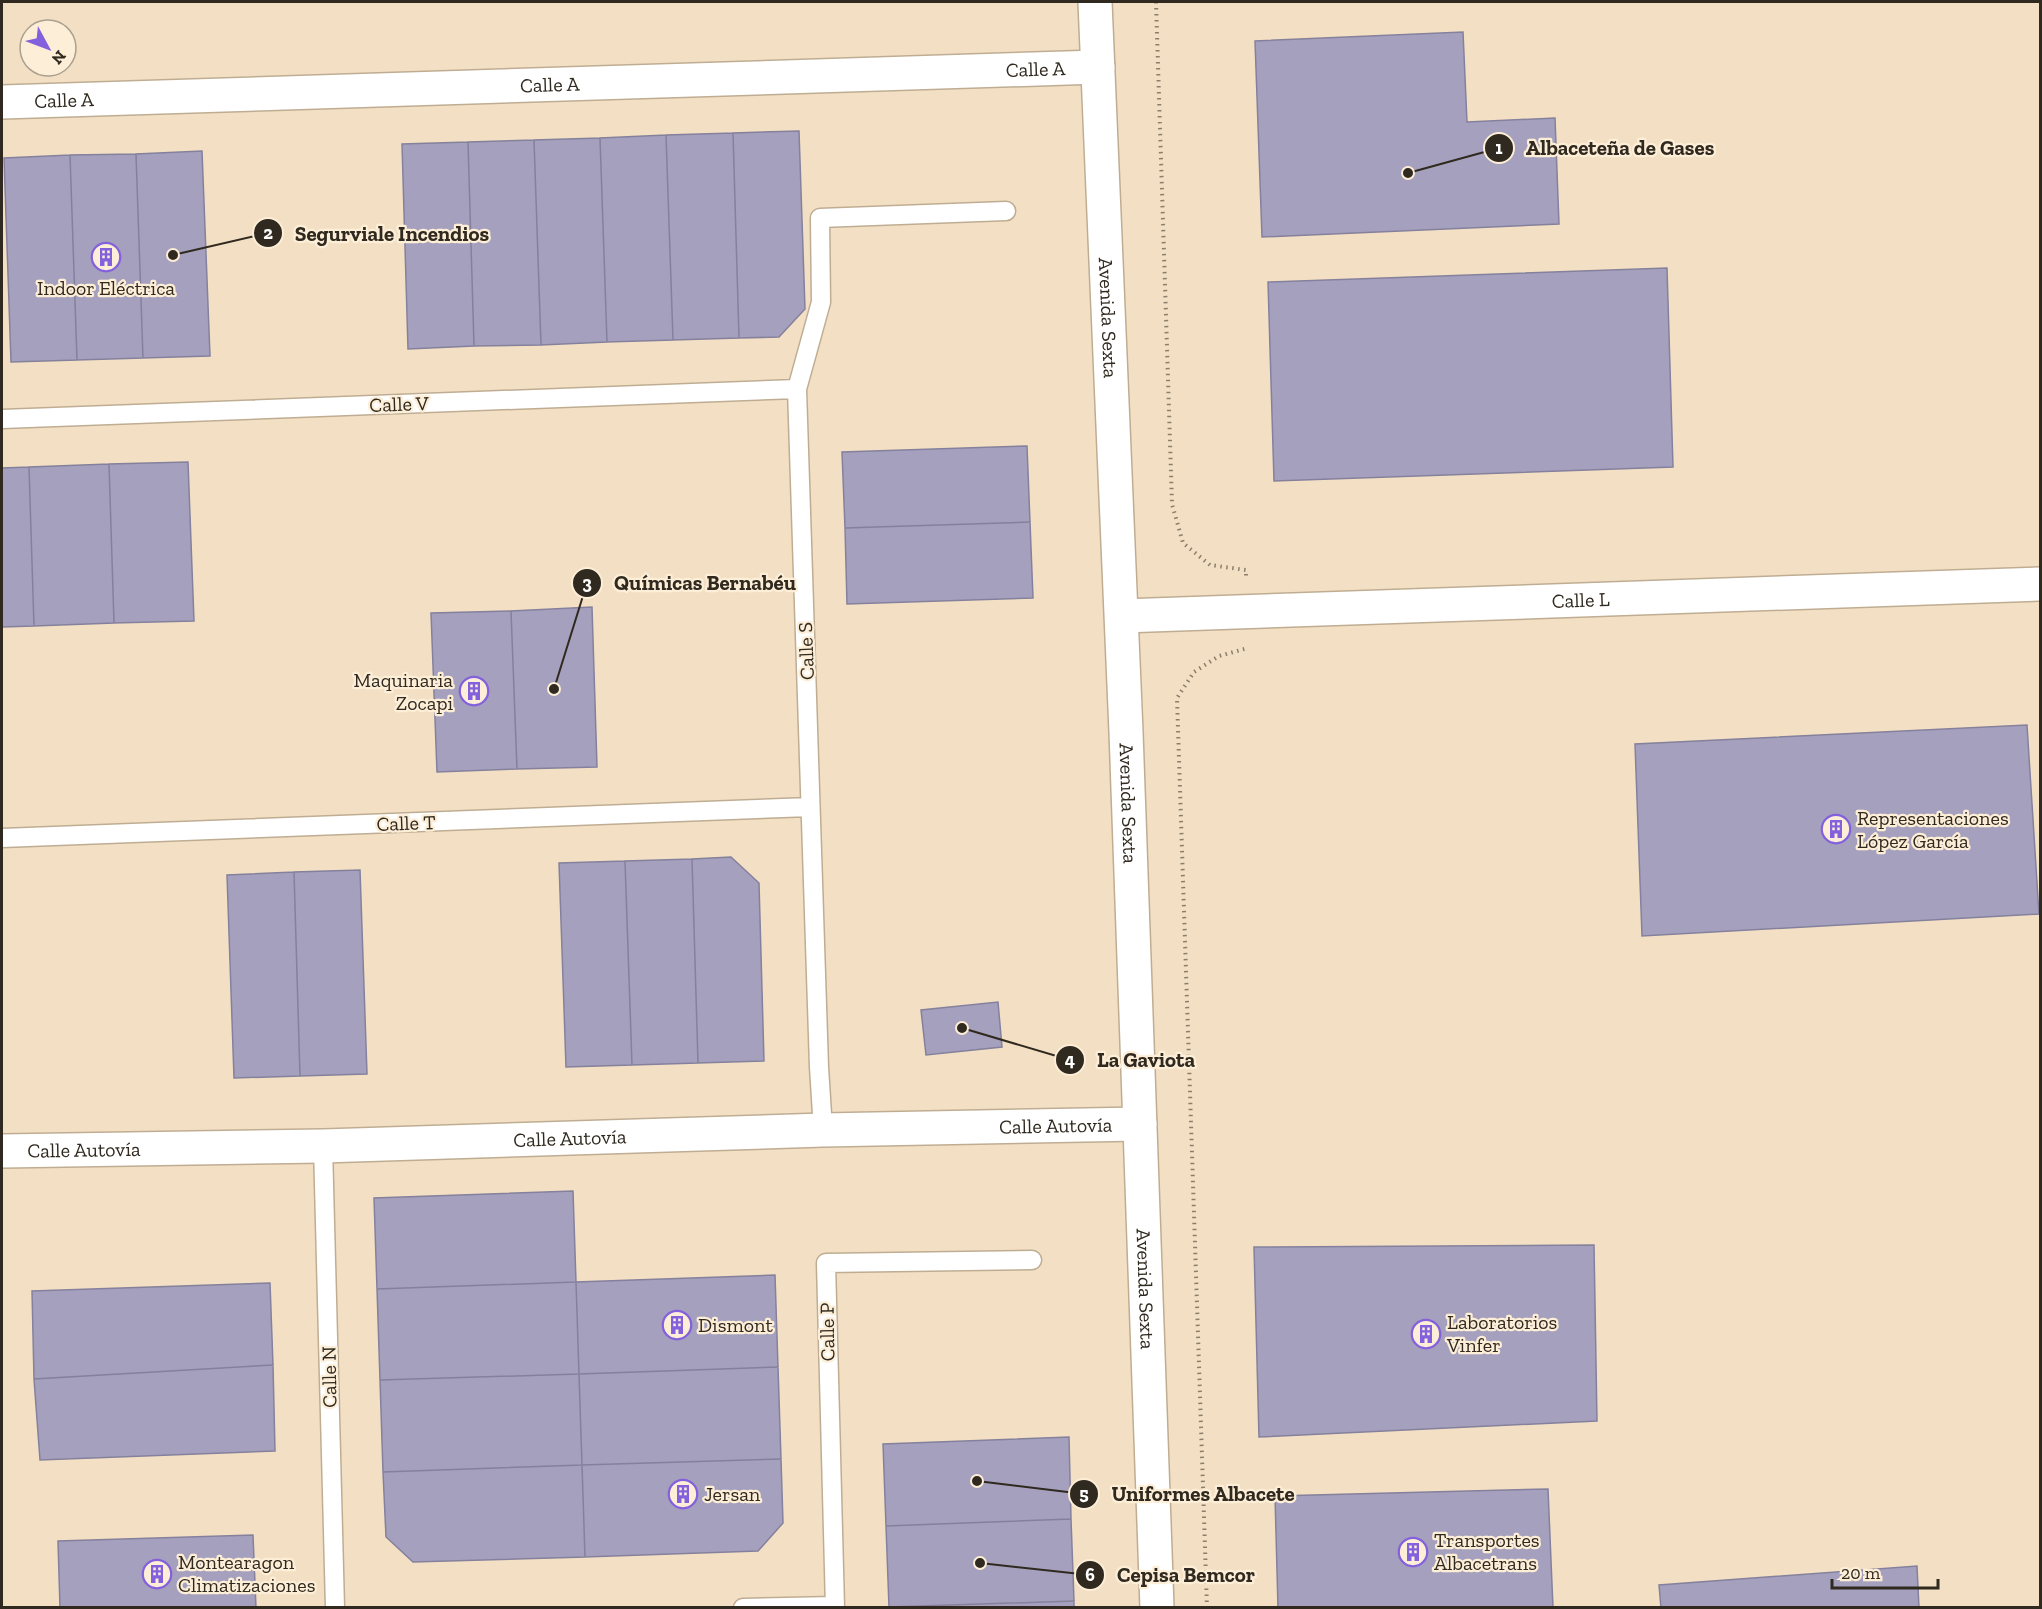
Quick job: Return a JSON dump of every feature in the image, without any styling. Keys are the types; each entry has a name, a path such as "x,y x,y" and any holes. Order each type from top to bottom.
{"street":[{"name":"Avenida Sexta","path":"1095,2 1122,616 1157,1608"},
{"name":"Calle A","path":"2,102 1098,67"},
{"name":"Calle L","path":"1122,616 2040,584"},
{"name":"Calle Autovía","path":"2,1150 323,1146 823,1130 1140,1124"}],"lane":[{"name":"Calle S","path":"823,1130 797,389 821,302 820,218 1006,211"},
{"name":"Calle V","path":"2,419 797,389"},
{"name":"Calle T","path":"2,838 810,807"},
{"name":"Calle N","path":"323,1146 335,1608"},
{"name":"Calle P","path":"835,1606 826,1263 1032,1260"},
{"path":"743,1608 835,1606"}],"path":[{"path":"1156,2 1172,504 1183,543 1210,565 1246,570 1248,649 1219,656 1194,672 1178,698 1206,1608"}],"building":[{"path":"1463,32 1467,122 1555,118 1559,224 1262,237 1255,41"},
{"path":"799,131 805,309 779,337 739,338 733,133"},
{"path":"733,133 739,338 673,340 666,135"},
{"path":"666,135 673,340 607,342 600,138"},
{"path":"600,138 607,342 541,345 534,140"},
{"path":"534,140 541,345 474,346 468,142"},
{"path":"468,142 474,346 408,349 402,144"},
{"path":"202,151 210,356 143,358 136,154"},
{"name":"Indoor Eléctrica","path":"136,154 143,358 77,360 70,155"},
{"path":"70,155 77,360 11,362 4,158"},
{"path":"1667,268 1673,467 1274,481 1268,282"},
{"path":"1027,446 1030,522 845,528 842,452"},
{"path":"188,462 194,621 114,623 109,464"},
{"path":"109,464 114,623 34,626 29,467"},
{"path":"29,467 34,626 2,627 2,468"},
{"path":"1030,522 1033,598 847,604 845,528"},
{"path":"592,607 597,767 517,769 511,611"},
{"name":"Maquinaria Zocapi","path":"511,611 517,769 437,772 431,613"},
{"name":"Representaciones López García","path":"2027,725 2039,914 1642,936 1635,744"},
{"path":"731,857 759,883 764,1061 698,1063 692,859"},
{"path":"692,859 698,1063 632,1065 625,861"},
{"path":"625,861 632,1065 566,1067 559,863"},
{"path":"360,870 367,1074 300,1076 294,872"},
{"path":"294,872 300,1076 234,1078 227,875"},
{"path":"998,1002 1002,1047 926,1055 921,1010"},
{"path":"573,1191 576,1282 377,1289 374,1198"},
{"name":"Laboratorios Vinfer","path":"1594,1245 1597,1421 1259,1437 1254,1247"},
{"name":"Dismont","path":"775,1275 778,1367 579,1374 576,1282"},
{"path":"576,1282 579,1374 380,1380 377,1289"},
{"path":"270,1283 273,1365 34,1379 32,1291"},
{"path":"273,1365 275,1451 40,1460 34,1379"},
{"path":"778,1367 781,1459 582,1465 579,1374"},
{"path":"579,1374 582,1465 383,1472 380,1380"},
{"path":"1069,1437 1071,1519 886,1526 883,1444"},
{"name":"Jersan","path":"781,1459 783,1523 758,1551 585,1557 582,1465"},
{"path":"582,1465 585,1557 413,1562 386,1537 383,1472"},
{"name":"Transportes Albacetrans","path":"1548,1489 1553,1608 1278,1608 1275,1496"},
{"path":"1071,1519 1074,1601 889,1607 886,1526"},
{"name":"Montearagon Climatizaciones","path":"253,1535 256,1608 60,1608 58,1541"},
{"path":"1917,1566 1919,1608 1661,1608 1659,1585"},
{"path":"1074,1601 1074,1608 889,1607"}],"place":[{"name":"Albaceteña de Gases","path":"1408,173"},
{"name":"Segurviale Incendios","path":"173,255"},
{"name":"Indoor Eléctrica","path":"106,257"},
{"name":"Químicas Bernabéu","path":"554,689"},
{"name":"Maquinaria Zocapi","path":"474,691"},
{"name":"Representaciones López García","path":"1836,829"},
{"name":"La Gaviota","path":"962,1028"},
{"name":"Dismont","path":"677,1325"},
{"name":"Laboratorios Vinfer","path":"1426,1334"},
{"name":"Uniformes Albacete","path":"977,1481"},
{"name":"Jersan","path":"683,1494"},
{"name":"Transportes Albacetrans","path":"1413,1552"},
{"name":"Cepisa Bemcor","path":"980,1563"},
{"name":"Montearagon Climatizaciones","path":"157,1574"}]}
